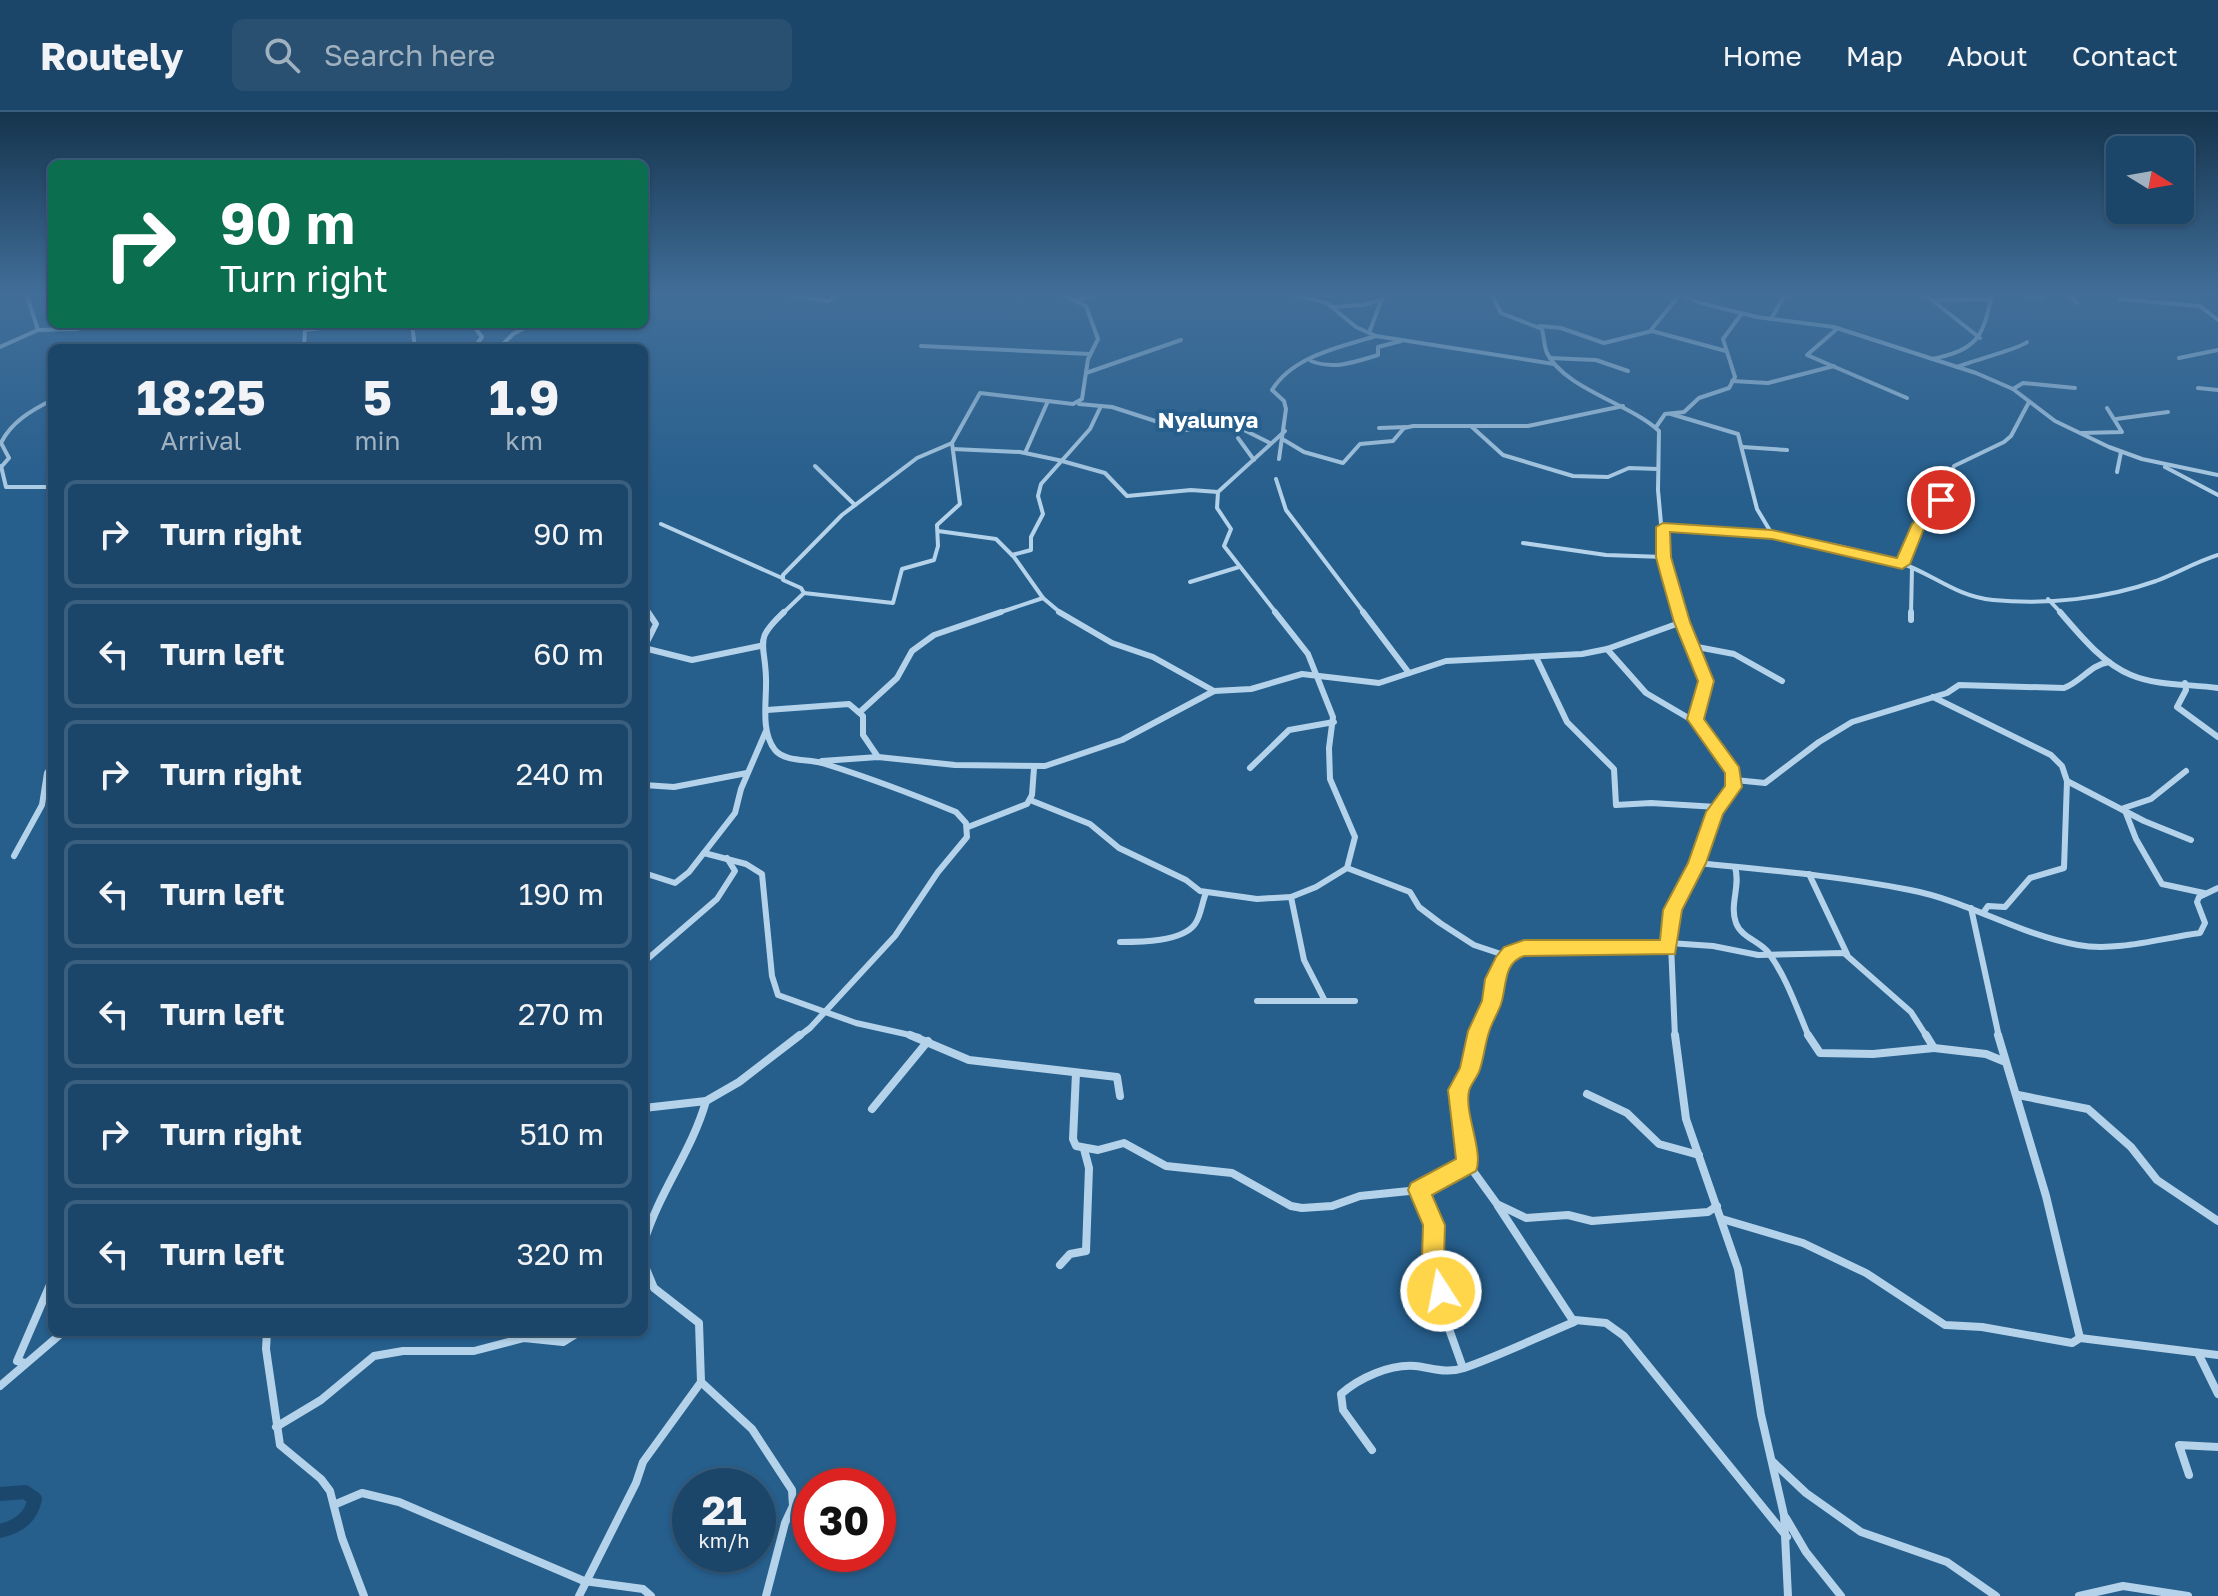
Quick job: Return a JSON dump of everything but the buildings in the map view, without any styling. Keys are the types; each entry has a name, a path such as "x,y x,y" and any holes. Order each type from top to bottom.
{"street":[{"path":"1075,404 1082,399 1088,362"},
{"path":"1086,373 1117,362"},
{"path":"1279,459 1284,440 1286,405 1272,386 1284,372 1308,362"},
{"path":"1314,362 1320,365 1351,362"},
{"path":"1543,362 1557,365"},
{"path":"1554,362 1656,427 1660,437 1658,469 1664,557 1682,622 1706,681 1695,715 1697,723"},
{"path":"1603,362 1628,371"},
{"path":"1656,427 1665,414 1684,412 1699,398 1725,390 1735,377 1730,362"},
{"path":"1825,362 1907,398"},
{"path":"1937,362 2013,389 2078,433 2121,452 2162,464 2218,472"},
{"path":"1957,367 1968,362"},
{"path":"1732,381 1752,384 1808,376 1834,366"},
{"path":"2013,389 2023,383 2075,388"},
{"path":"2198,388 2218,390"},
{"path":"648,874 677,883 735,813 747,773 766,731 766,674 760,646 769,626 804,593 893,603 902,569 935,559 937,525 960,504 952,446 980,393 1112,407 1183,430 1240,428 1270,443"},
{"path":"1025,453 1048,401"},
{"path":"48,402 28,414 3,437 1,443 9,458 1,466 6,487 48,487"},
{"path":"1902,564 1919,524 1943,497 1954,466 2004,442 2029,402"},
{"path":"1012,555 1031,550 1031,537 1043,514 1038,496 1041,484 1093,425 1101,406"},
{"path":"1379,428 1431,424 1540,425 1623,406"},
{"path":"2078,433 2121,433 2123,431 2107,408"},
{"path":"2116,419 2168,412"},
{"path":"1671,414 1737,433 1743,447 1748,485 1772,534"},
{"path":"1469,426 1485,436 1503,455 1573,476 1609,477 1629,468 1658,469"},
{"path":"1284,440 1298,450 1343,463 1360,444 1393,441 1406,427"},
{"path":"648,1108 706,1101 739,1082 810,1028 895,936 938,872 961,847 968,827 1030,800 1090,824 1119,848 1206,893 1271,900 1291,897 1316,887 1347,868 1355,837 1330,779 1329,748 1334,722 1318,677 1289,626 1224,546 1231,529 1217,508 1218,492 1285,431"},
{"path":"1238,438 1254,460"},
{"path":"782,578 830,525 855,505 917,458 952,446 1025,453 1105,473 1127,496 1191,490 1218,492"},
{"path":"1743,447 1787,450"},
{"path":"2117,472 2121,452"},
{"path":"2162,464 2218,495"},
{"path":"815,466 855,505"},
{"path":"1276,479 1286,510 1409,673"},
{"path":"661,524 782,578 801,588 804,593"},
{"path":"1663,527 1772,534 1902,564 1973,597 2091,597 2135,587 2218,555"},
{"path":"938,531 991,537 1012,555 1043,598 1074,623 1112,643 1153,657 1214,691"},
{"path":"1523,543 1606,555 1664,557"},
{"path":"1190,582 1239,567"},
{"path":"1911,620 1912,568"},
{"path":"861,711 897,678 912,651 934,635 1043,598"},
{"path":"2048,599 2109,662 2145,679 2218,688"},
{"path":"648,612 656,624 648,640"},
{"path":"818,762 878,757 955,765 1034,768 1055,765 1122,740 1214,691 1253,689 1302,674 1379,683 1457,659 1536,657 1607,649 1682,622"},
{"path":"648,649 692,660 760,646"},
{"path":"1692,646 1734,654 1782,681"},
{"path":"1607,649 1646,693 1697,723 1727,761 1735,780 1734,787 1717,807 1697,863 1672,910 1669,945 1686,1119 1738,1269 1755,1385 1784,1515 1788,1596"},
{"path":"1536,657 1567,722 1614,769 1616,805 1651,803 1717,807"},
{"path":"1735,780 1765,783 1836,731 1925,697 1947,693 1967,683 2064,688 2077,683 2096,664 2109,662"},
{"path":"2185,683 2186,690 2177,707 2218,737"},
{"path":"1925,697 1940,699 1960,708 2051,755 2062,766 2067,781 2064,793 2069,848 2064,868 2030,878 2005,907 1988,906 1983,913"},
{"path":"767,710 843,703 861,711"},
{"path":"861,711 863,735 878,757"},
{"path":"1250,768 1289,730 1334,722"},
{"path":"766,731 776,752 789,758 818,762 947,807 956,812 968,827"},
{"path":"1030,800 1034,768"},
{"path":"14,856 42,805 48,771"},
{"path":"2124,808 2163,793 2176,777 2186,771"},
{"path":"648,785 674,787 747,773"},
{"path":"2067,781 2144,821 2191,840"},
{"path":"2124,808 2136,839 2162,884 2204,893 2218,888"},
{"path":"704,853 756,868 762,874 772,939 773,990 778,995 892,1033 928,1041 969,1060 1117,1077 1120,1096"},
{"path":"648,959 664,948 673,935 729,885 735,871 727,858"},
{"path":"1697,863 1809,874 1913,890 2061,942 2081,946 2124,944 2200,933 2205,923 2197,902 2204,893"},
{"path":"1735,867 1740,879 1733,914 1738,927 1743,936 1761,946 1768,954 1800,1013 1809,1040 1820,1053 1873,1054 1934,1048 1986,1054 2005,1061"},
{"path":"1347,868 1410,892 1419,907 1474,945 1507,956"},
{"path":"1809,874 1847,954 1911,1012 1934,1048"},
{"path":"1120,942 1140,943 1188,931 1195,923 1206,893"},
{"path":"1291,897 1304,960 1324,999"},
{"path":"1722,1219 1803,1243 1866,1273 1945,1325 1982,1327 2077,1343 2080,1338 2018,1095 2005,1061 1971,908"},
{"path":"1575,1320 1468,1164 1463,1142 1458,1090 1470,1070 1479,1031 1494,997 1495,979 1507,956 1524,948 1669,945 1768,954 1847,954"},
{"path":"1257,1001 1355,1001"},
{"path":"872,1109 928,1041"},
{"path":"1076,1073 1073,1139 1076,1146 1104,1149 1124,1143 1166,1166 1232,1173 1291,1206 1332,1206 1360,1196 1419,1190 1468,1164"},
{"path":"1587,1094 1627,1113 1659,1144 1699,1155"},
{"path":"2018,1095 2088,1109 2131,1147 2157,1180 2218,1221"},
{"path":"648,1231 658,1202 702,1122 706,1101"},
{"path":"1060,1265 1070,1254 1086,1251 1086,1195 1090,1158 1084,1149"},
{"path":"1419,1190 1434,1225 1433,1259 1444,1315 1463,1368"},
{"path":"1497,1204 1526,1218 1568,1215 1592,1221 1658,1213 1708,1212 1717,1206"},
{"path":"579,1596 611,1524 636,1483 643,1462 701,1382 699,1323 688,1311 657,1294 648,1273"},
{"path":"25,1363 17,1361 48,1289"},
{"path":"1372,1450 1343,1410 1341,1394 1345,1389 1394,1367 1415,1366 1443,1372 1463,1368 1573,1324 1575,1320"},
{"path":"1575,1320 1606,1323 1624,1336 1787,1537"},
{"path":"0,1386 58,1336"},
{"path":"267,1336 276,1427 285,1453 324,1483 336,1504 341,1534 364,1596"},
{"path":"276,1427 321,1400 374,1356 403,1351 474,1351 524,1338 563,1342 573,1336"},
{"path":"2080,1338 2218,1355"},
{"path":"2198,1353 2218,1394"},
{"path":"701,1382 752,1429 792,1490 793,1506 785,1523 766,1596"},
{"path":"2189,1475 2179,1445 2218,1447"},
{"path":"1773,1462 1806,1493 1861,1532 1947,1562 1973,1577 1996,1596"},
{"path":"336,1504 362,1493 399,1502 584,1581 643,1589 651,1596"},
{"path":"1784,1515 1806,1552 1841,1596"},
{"path":"2079,1596 2123,1586 2188,1596"}],"waterway":[{"path":"0,1494 25,1492 35,1499 23,1521 0,1531"}],"district":[{"name":"Nyalunya","path":"1208,420"}],"route":[{"path":"1441,1291 1433,1259 1434,1225 1419,1190 1468,1164 1458,1090 1470,1070 1479,1031 1494,997 1493,985 1503,962 1515,950 1524,948 1669,948 1672,910 1697,863 1717,807 1734,787 1733,772 1727,761 1697,723 1695,715 1706,681 1682,622 1669,576 1664,557 1663,527 1772,534 1902,564 1919,524 1941,500"}]}
